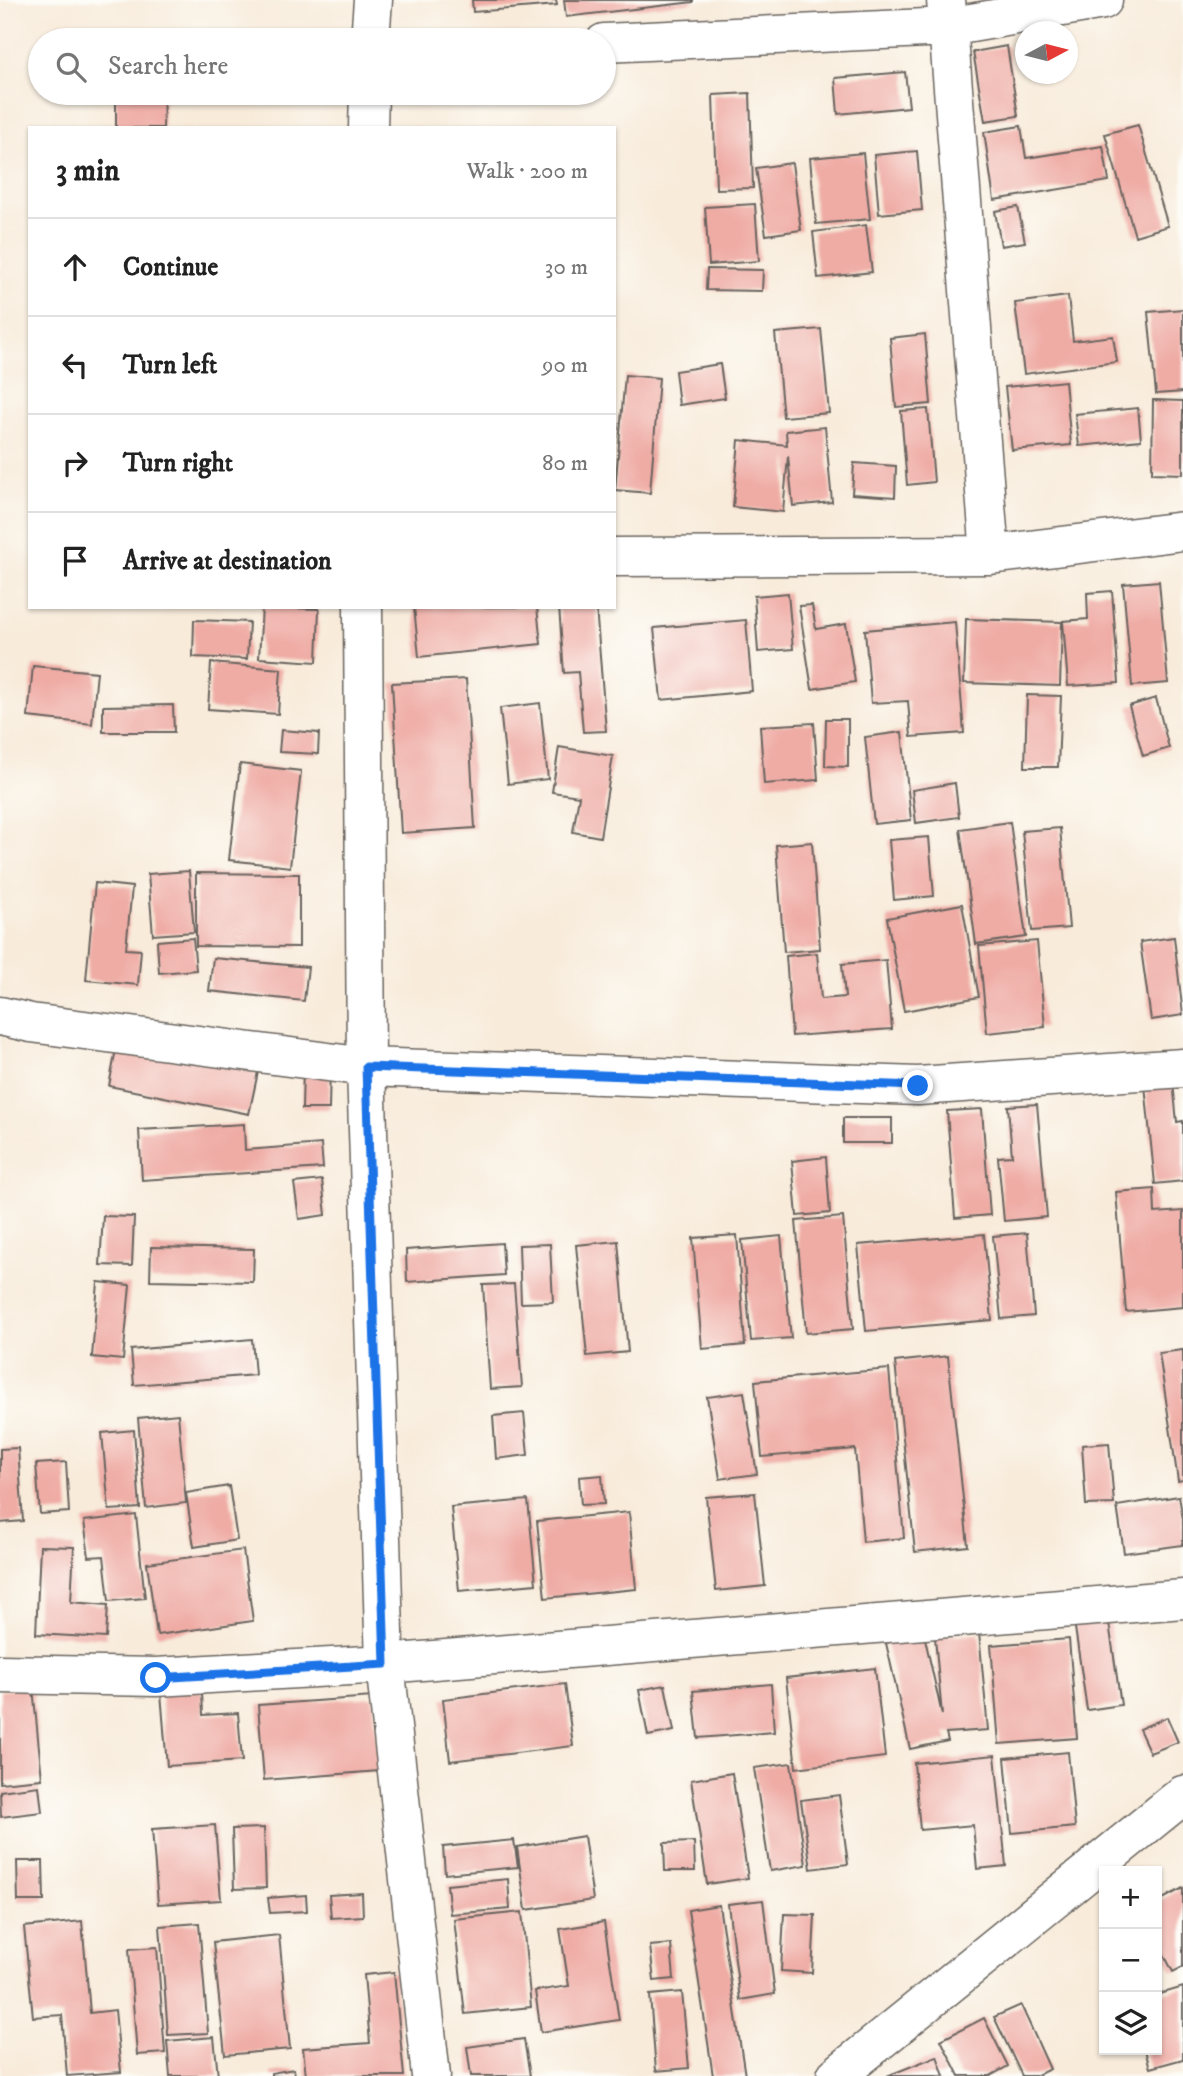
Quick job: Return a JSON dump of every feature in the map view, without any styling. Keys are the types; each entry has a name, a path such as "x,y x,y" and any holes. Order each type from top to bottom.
{"street":[{"path":"371,28 373,0"},
{"path":"616,42 1103,0"},
{"path":"947,14 990,555"},
{"path":"368,126 369,105"},
{"path":"616,557 990,555 1183,531"},
{"path":"363,609 366,1067 385,1664 431,2076"},
{"path":"0,1016 31,1023 366,1067 918,1086 1183,1068"},
{"path":"0,1674 156,1678 385,1664 1183,1598"},
{"path":"836,2076 1183,1794"}],"building":[{"path":"472,0 556,0 557,5 473,12"},
{"path":"564,0 693,0 693,2 566,17"},
{"path":"1007,46 1018,116 985,121 973,52"},
{"path":"905,72 909,107 838,114 835,78"},
{"path":"750,93 753,188 716,189 713,95"},
{"path":"116,105 164,105 163,126 116,126"},
{"path":"1138,125 1168,226 1135,236 1105,134"},
{"path":"1021,126 1026,158 1103,146 1109,181 994,200 984,132"},
{"path":"917,151 922,210 879,214 874,155"},
{"path":"863,153 870,219 816,224 810,158"},
{"path":"792,163 801,230 766,235 756,168"},
{"path":"755,204 759,261 709,265 705,207"},
{"path":"1018,207 1025,242 1001,246 995,211"},
{"path":"866,225 872,272 818,278 813,232"},
{"path":"707,269 763,270 762,291 706,290"},
{"path":"1068,296 1073,341 1113,336 1117,362 1024,374 1015,303"},
{"path":"1183,309 1183,392 1156,394 1148,312"},
{"path":"821,329 829,413 783,417 775,333"},
{"path":"925,334 931,404 896,407 890,338"},
{"path":"720,364 725,398 679,405 675,371"},
{"path":"625,375 659,378 650,493 616,490"},
{"path":"1065,381 1071,445 1012,450 1005,387"},
{"path":"1153,400 1183,401 1183,474 1152,473"},
{"path":"1138,408 1141,440 1079,446 1075,414"},
{"path":"928,409 934,482 907,485 901,411"},
{"path":"825,427 832,502 793,506 788,456 783,512 733,507 739,440 787,445 786,431"},
{"path":"854,463 896,466 895,497 852,494"},
{"path":"1159,581 1168,683 1132,686 1123,584"},
{"path":"1112,591 1119,683 1068,686 1063,621 1088,619 1087,593"},
{"path":"788,593 793,649 758,652 754,596"},
{"path":"812,605 816,629 846,624 855,682 812,689 799,606"},
{"path":"262,609 319,609 317,662 259,658"},
{"path":"414,609 537,609 541,644 419,657"},
{"path":"559,609 596,609 606,731 583,732 578,672 564,673"},
{"path":"966,619 1062,622 1060,686 964,683"},
{"path":"194,620 249,622 247,659 193,657"},
{"path":"746,620 752,691 661,700 654,628"},
{"path":"955,622 964,733 911,737 908,701 871,703 865,630"},
{"path":"211,663 281,669 278,714 208,709"},
{"path":"33,666 97,672 92,724 28,717"},
{"path":"466,679 475,828 401,833 392,683"},
{"path":"1027,695 1061,696 1058,767 1025,767"},
{"path":"1156,698 1169,748 1143,756 1129,706"},
{"path":"540,703 548,779 508,784 500,708"},
{"path":"173,705 174,732 103,732 103,706"},
{"path":"826,719 848,719 848,767 825,766"},
{"path":"814,723 818,780 764,784 760,726"},
{"path":"281,730 319,733 318,754 279,752"},
{"path":"902,732 911,820 874,824 865,737"},
{"path":"559,747 613,756 600,837 573,832 579,796 552,792"},
{"path":"240,764 301,771 290,867 229,860"},
{"path":"955,783 959,817 916,823 912,790"},
{"path":"1010,822 1026,937 976,944 960,829"},
{"path":"1060,828 1069,928 1032,931 1022,831"},
{"path":"929,837 934,896 894,900 889,840"},
{"path":"812,842 820,949 784,952 776,845"},
{"path":"189,871 194,932 153,935 148,874"},
{"path":"196,873 299,874 299,947 196,946"},
{"path":"95,883 132,887 126,949 141,950 138,985 86,980"},
{"path":"962,904 979,997 904,1011 887,918"},
{"path":"1174,937 1183,1015 1151,1020 1140,942"},
{"path":"193,938 196,970 159,973 157,941"},
{"path":"1037,941 1045,1027 987,1033 979,946"},
{"path":"817,953 821,999 845,997 842,964 886,960 892,1029 792,1036 786,956"},
{"path":"213,958 308,967 304,1001 209,991"},
{"path":"117,1044 258,1072 249,1114 109,1086"},
{"path":"303,1066 330,1066 329,1109 302,1109"},
{"path":"1173,1082 1177,1122 1183,1121 1183,1181 1155,1184 1145,1085"},
{"path":"1037,1104 1047,1217 1004,1221 998,1157 1012,1156 1008,1106"},
{"path":"982,1109 990,1215 955,1218 947,1111"},
{"path":"843,1118 892,1118 892,1143 843,1143"},
{"path":"244,1124 245,1150 321,1144 323,1168 142,1180 139,1130"},
{"path":"826,1157 830,1213 797,1216 792,1161"},
{"path":"322,1180 326,1215 299,1219 294,1183"},
{"path":"1154,1189 1155,1213 1183,1211 1183,1307 1126,1312 1116,1192"},
{"path":"103,1216 134,1217 132,1266 100,1265"},
{"path":"843,1217 853,1329 806,1333 796,1221"},
{"path":"1027,1233 1034,1316 1001,1319 993,1236"},
{"path":"984,1234 992,1320 866,1331 858,1245"},
{"path":"737,1235 745,1345 702,1349 693,1238"},
{"path":"781,1236 791,1338 751,1341 742,1240"},
{"path":"618,1241 628,1352 587,1356 576,1245"},
{"path":"502,1243 504,1275 407,1282 406,1250"},
{"path":"550,1244 553,1302 521,1303 519,1245"},
{"path":"151,1247 254,1249 253,1282 150,1280"},
{"path":"98,1282 130,1285 123,1360 92,1357"},
{"path":"514,1284 522,1387 490,1389 483,1285"},
{"path":"252,1339 255,1375 134,1385 131,1350"},
{"path":"1183,1350 1183,1480 1178,1481 1159,1353"},
{"path":"948,1356 968,1546 915,1552 895,1362"},
{"path":"889,1369 904,1538 863,1542 855,1449 762,1457 755,1381"},
{"path":"744,1392 757,1474 720,1479 707,1397"},
{"path":"524,1413 528,1455 496,1459 493,1416"},
{"path":"178,1414 186,1503 146,1508 138,1418"},
{"path":"134,1430 140,1508 109,1510 102,1433"},
{"path":"1109,1443 1114,1504 1086,1505 1082,1445"},
{"path":"18,1448 23,1521 0,1523 0,1449"},
{"path":"66,1462 69,1512 40,1514 36,1464"},
{"path":"602,1475 604,1504 581,1505 579,1477"},
{"path":"229,1486 237,1540 194,1547 186,1493"},
{"path":"755,1493 765,1586 716,1591 706,1497"},
{"path":"1179,1496 1183,1519 1183,1545 1124,1553 1117,1506"},
{"path":"528,1500 536,1584 459,1591 451,1507"},
{"path":"629,1512 636,1589 545,1598 537,1521"},
{"path":"136,1515 145,1598 109,1601 104,1556 89,1557 84,1521"},
{"path":"40,1546 74,1547 71,1602 108,1605 106,1638 36,1634"},
{"path":"243,1550 253,1621 157,1635 147,1563"},
{"path":"1107,1609 1121,1705 1087,1710 1073,1614"},
{"path":"979,1633 988,1730 946,1733 948,1741 910,1749 886,1643 924,1634 942,1715 935,1637"},
{"path":"1069,1639 1077,1738 999,1744 991,1645"},
{"path":"875,1668 885,1757 796,1768 786,1678"},
{"path":"565,1684 573,1746 450,1761 443,1699"},
{"path":"771,1684 774,1732 698,1738 693,1691"},
{"path":"665,1685 674,1731 648,1736 639,1690"},
{"path":"33,1687 42,1779 0,1783 0,1691"},
{"path":"202,1691 203,1715 238,1713 242,1761 167,1766 161,1693"},
{"path":"373,1697 379,1771 264,1780 258,1705"},
{"path":"1167,1717 1178,1742 1150,1753 1139,1729"},
{"path":"1068,1752 1075,1827 1012,1833 1005,1758"},
{"path":"995,1755 1006,1866 977,1869 973,1825 920,1830 914,1763"},
{"path":"791,1763 806,1865 770,1871 754,1768"},
{"path":"732,1773 748,1878 707,1884 691,1780"},
{"path":"39,1786 42,1812 1,1817 0,1791"},
{"path":"839,1795 848,1864 811,1869 801,1800"},
{"path":"215,1825 221,1900 158,1904 152,1829"},
{"path":"264,1828 266,1888 234,1889 232,1829"},
{"path":"584,1836 593,1900 526,1910 517,1847"},
{"path":"514,1840 518,1867 445,1874 443,1847"},
{"path":"694,1842 695,1871 665,1871 664,1843"},
{"path":"17,1861 43,1861 44,1901 18,1901"},
{"path":"508,1879 510,1909 450,1914 447,1885"},
{"path":"1183,1888 1183,1967 1173,1972 1162,1951 1162,1899"},
{"path":"362,1893 363,1916 331,1918 329,1895"},
{"path":"306,1895 307,1911 270,1913 268,1898"},
{"path":"763,1900 775,1994 740,2000 728,1904"},
{"path":"719,1905 745,2076 713,2076 688,1910"},
{"path":"522,1912 531,2007 465,2014 454,1919"},
{"path":"784,1914 815,1915 812,1973 781,1971"},
{"path":"82,1921 90,2013 115,2010 121,2072 67,2076 62,2015 33,2017 24,1927"},
{"path":"604,1922 619,2020 541,2032 535,1991 569,1986 560,1929"},
{"path":"199,1923 208,2033 168,2035 160,1926"},
{"path":"279,1935 290,2049 225,2055 213,1942"},
{"path":"671,1944 674,1979 654,1981 650,1946"},
{"path":"157,1947 165,2053 137,2055 129,1949"},
{"path":"394,1972 404,2076 306,2076 303,2048 370,2043 364,1975"},
{"path":"1183,1987 1183,2059 1150,2068 1146,2055 1162,2055 1162,1993"},
{"path":"682,1992 689,2068 656,2071 650,1995"},
{"path":"1021,2005 1050,2069 1035,2076 1022,2076 994,2017"},
{"path":"984,2018 1008,2066 990,2076 959,2076 941,2040"},
{"path":"214,2037 218,2076 170,2076 167,2041"},
{"path":"524,2039 530,2076 471,2076 467,2047"},
{"path":"937,2056 944,2076 887,2076"},
{"path":"294,2069 295,2076 271,2076 271,2073"}],"route":[{"path":"156,1678 385,1664 366,1067 918,1086"}]}
